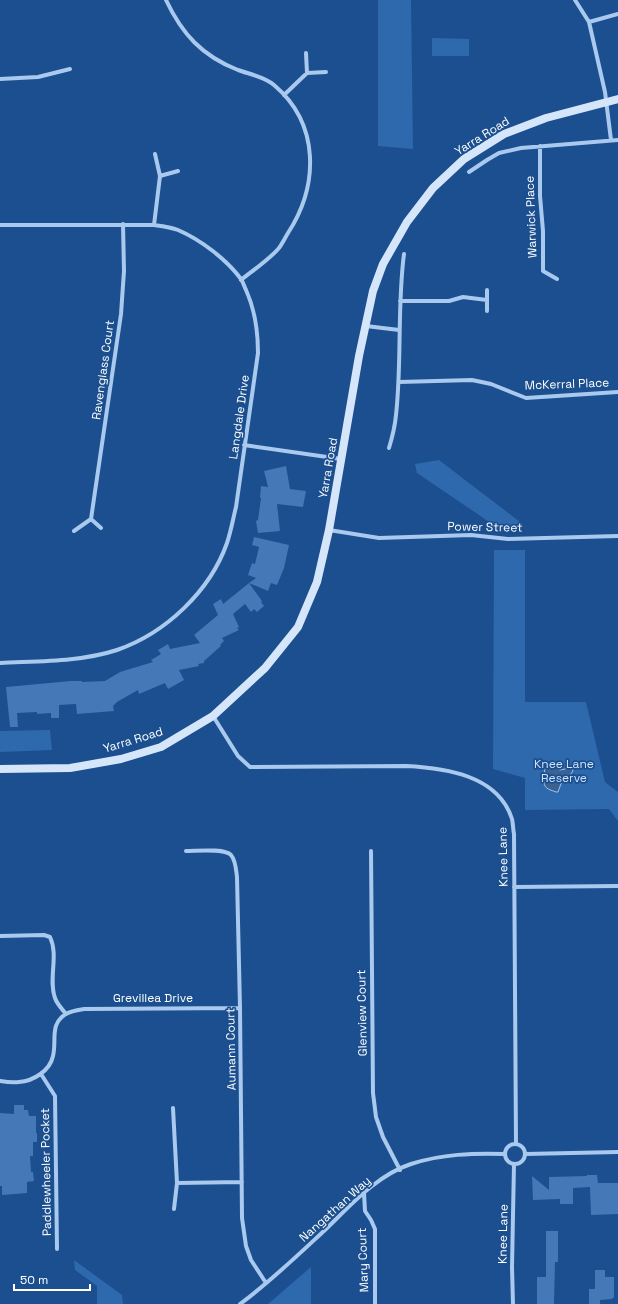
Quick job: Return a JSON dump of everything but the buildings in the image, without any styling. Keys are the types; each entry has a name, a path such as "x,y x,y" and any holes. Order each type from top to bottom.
{"main road":[{"name":"Yarra Road","path":"0,769 70,768 121,759 161,747 213,716 265,668 298,627 317,582 329,530 359,356 373,291 383,264 407,222 433,188 464,159 504,134 546,118 618,99"}],"street":[{"path":"166,0 181,28 200,48 215,59 229,66 273,84 295,107 307,137 311,157 311,173 304,202 294,225 278,249 241,280"},
{"path":"575,0 589,22 607,102 611,140"},
{"path":"589,22 618,14"},
{"path":"306,53 307,73"},
{"path":"0,79 38,78 70,69"},
{"path":"284,95 307,73 326,72"},
{"path":"469,172 499,153 521,148 618,140"},
{"name":"Warwick Place","path":"540,146 543,271 558,279"},
{"path":"154,224 160,176 155,154"},
{"path":"160,176 178,171"},
{"name":"Ravenglass Court","path":"91,519 121,314 124,271 123,224"},
{"name":"Langdale Drive","path":"0,225 154,224 177,230 194,238 209,248 241,280 250,299 256,319 258,336 258,352 236,507 226,544 212,574 198,593 160,628 139,641 117,650 64,659 0,663"},
{"path":"389,448 396,417 399,382 400,302 404,254"},
{"path":"487,290 487,311"},
{"path":"400,302 449,301 463,297 487,300"},
{"path":"366,326 399,330"},
{"name":"McKerral Place","path":"399,382 472,380 491,384 526,398 618,392"},
{"path":"244,445 341,459"},
{"path":"74,530 91,519 101,528"},
{"name":"Power Street","path":"329,530 379,538 470,535 508,539 618,536"},
{"name":"Knee Lane","path":"213,716 238,756 250,767 406,766 430,768 457,773 477,780 493,790 501,798 512,820 514,834 516,1144"},
{"name":"Aumann Court","path":"186,850 220,851 230,855 235,863 237,877 240,1008 242,1218 246,1246 251,1260 266,1283"},
{"name":"Glenview Court","path":"371,851 373,1092 376,1117 383,1137 400,1170"},
{"path":"514,887 618,886"},
{"path":"0,936 44,935 50,937 53,944 54,996 66,1014 57,1024 54,1031 53,1056 48,1067 41,1074 32,1079 18,1082 0,1081"},
{"name":"Grevillea Drive","path":"66,1014 84,1009 240,1008"},
{"name":"Paddlewheeler Pocket","path":"41,1074 55,1096 57,1249"},
{"path":"173,1108 177,1182 174,1209"},
{"path":"516,1144 521,1147 525,1154 520,1163 511,1164 506,1160 505,1154 510,1146 516,1144"},
{"path":"525,1154 618,1152"},
{"name":"Nangathan Way","path":"240,1304 293,1260 364,1193 388,1176 410,1165 436,1158 468,1153 505,1154"},
{"name":"Knee Lane","path":"514,1164 512,1267 514,1304"},
{"path":"177,1182 242,1182"},
{"name":"Mary Court","path":"364,1193 365,1211 372,1220 375,1229 375,1304"}],"green space":[{"path":"378,0 411,0 413,149 378,146"},
{"path":"432,38 469,39 469,56 432,56"},
{"path":"439,460 524,525 498,528 417,473 415,464"},
{"name":"Knee Lane Reserve","path":"494,550 525,550 525,702 586,702 605,782 618,792 618,821 609,809 525,810 525,778 493,769"},
{"path":"50,730 52,750 0,752 0,731"},
{"path":"74,1260 122,1295 123,1304 97,1304 97,1286 75,1270"},
{"path":"311,1267 311,1304 268,1304"}],"shaded area":[{"path":"555,767 560,770 570,768 573,771 568,778 562,781 558,792 548,789 544,784 544,782 548,780 549,776 544,771 546,768"}]}
